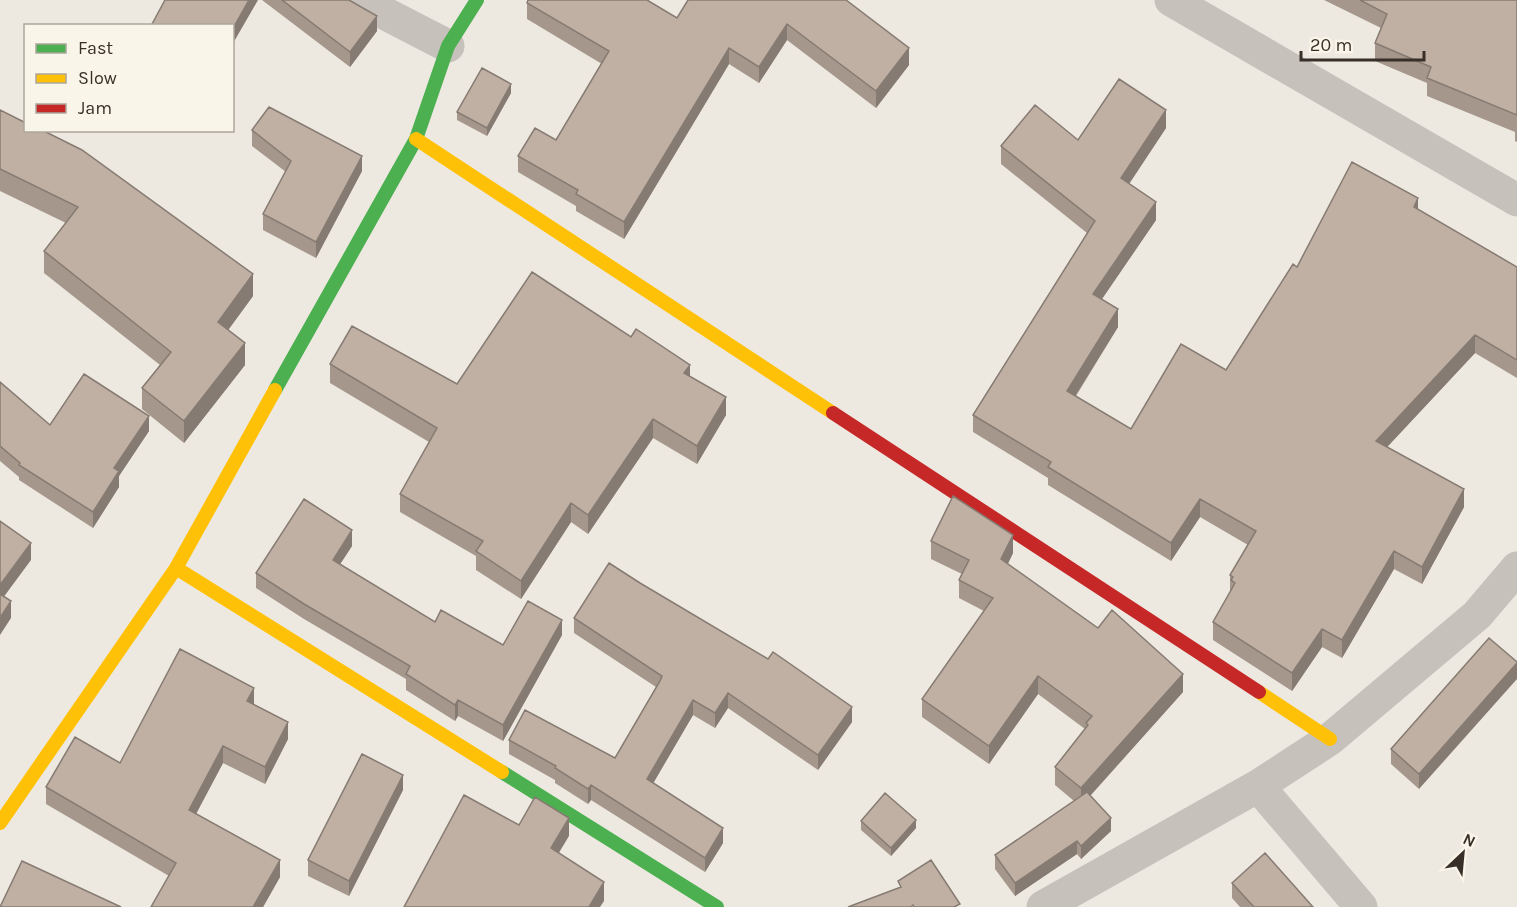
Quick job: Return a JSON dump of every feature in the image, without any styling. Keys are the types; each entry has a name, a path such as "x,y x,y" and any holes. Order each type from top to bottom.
{"street":[{"path":"359,0 448,46"},
{"path":"0,823 176,568 416,138 448,46 477,0"},
{"path":"1171,0 1517,200"},
{"path":"416,138 1330,739"},
{"path":"176,568 717,907"},
{"path":"1043,907 1258,786 1330,739 1477,615 1517,568"},
{"path":"1258,786 1360,907"}],"building":[{"path":"165,0 249,0 234,26 234,24 152,24"},
{"path":"282,0 349,0 377,16 350,52"},
{"path":"528,0 647,0 677,18 688,0 846,0 909,48 876,91 787,24 759,67 729,48 624,222 576,194 578,190 518,156 535,128 556,140 609,51 527,3"},
{"path":"1360,0 1517,0 1517,115 1427,78 1431,67 1375,43 1387,14"},
{"path":"482,68 511,84 487,128 457,112"},
{"path":"1119,79 1166,110 1121,178 1156,202 1093,294 1118,309 1067,391 1131,429 1181,344 1226,370 1293,264 1297,267 1352,162 1418,198 1414,207 1517,267 1517,360 1475,335 1376,441 1464,489 1422,567 1394,551 1342,640 1322,629 1292,673 1213,622 1235,583 1231,580 1233,577 1230,575 1256,531 1200,499 1171,543 1048,467 1051,462 973,415 1095,221 1001,146 1035,105 1078,140"},
{"path":"269,107 362,156 316,242 263,214 291,161 252,130"},
{"path":"0,110 24,122 24,132 46,132 82,150 253,274 218,322 245,343 184,421 142,388 171,352 44,251 78,207 0,169"},
{"path":"532,272 631,337 636,329 690,365 684,373 726,397 697,446 653,419 588,515 571,503 521,581 476,551 483,541 400,494 437,428 330,364 352,326 457,384"},
{"path":"84,374 149,416 114,468 119,471 93,512 19,465 20,463 0,446 0,382 50,425"},
{"path":"953,496 1013,535 1001,559 1098,628 1112,610 1183,674 1081,788 1055,767 1088,725 1086,723 1092,716 1038,676 989,746 922,699 993,598 959,580 969,560 931,541"},
{"path":"304,499 352,530 333,560 435,622 441,610 503,645 528,601 562,620 503,725 458,700 455,705 406,674 410,666 256,573"},
{"path":"0,521 31,543 0,585"},
{"path":"609,563 768,659 773,652 852,707 818,755 728,693 715,713 693,700 647,779 723,828 705,858 591,785 588,789 555,768 556,766 509,740 525,710 615,758 660,681 662,676 574,618"},
{"path":"0,594 11,601 0,618"},
{"path":"1489,638 1517,663 1419,774 1391,749"},
{"path":"180,649 254,688 247,701 288,722 265,767 223,746 189,810 280,860 253,907 151,907 176,863 46,787 75,737 120,763"},
{"path":"362,754 403,775 349,881 308,860"},
{"path":"1087,792 1111,818 1081,846 1077,841 1015,883 995,855"},
{"path":"885,793 916,820 891,848 861,821"},
{"path":"464,795 519,825 535,797 569,818 551,848 604,882 589,907 404,907"},
{"path":"1265,853 1313,907 1254,907 1232,883"},
{"path":"931,860 960,904 954,907 914,907 913,905 911,907 848,907 901,887 898,881"},
{"path":"22,861 121,907 0,907"}],"traffic: fast":[{"path":"275,390 416,139 448,46 477,0"},
{"path":"502,772 717,907"}],"traffic: slow":[{"path":"416,139 833,413"},
{"path":"0,823 176,568 275,390"},
{"path":"176,568 502,772"},
{"path":"1259,692 1330,739"}],"traffic: jam":[{"path":"833,413 1259,692"}]}
